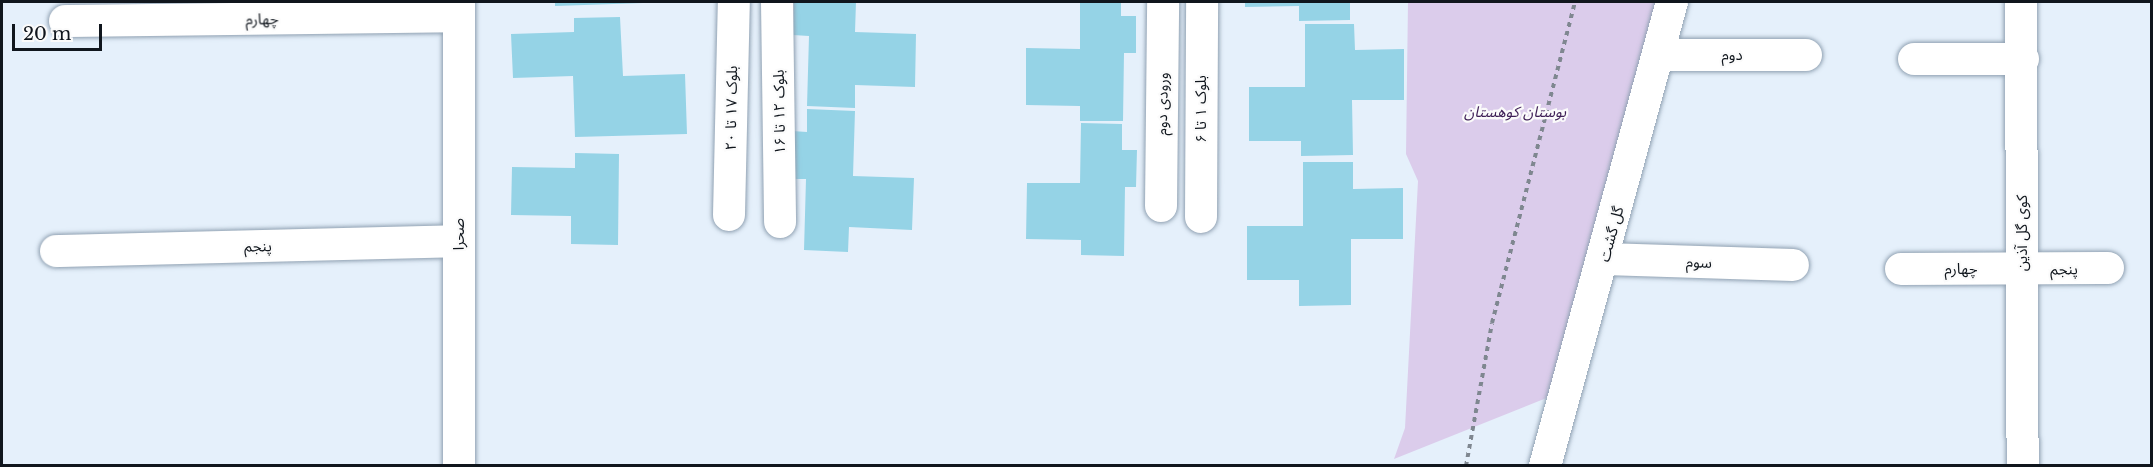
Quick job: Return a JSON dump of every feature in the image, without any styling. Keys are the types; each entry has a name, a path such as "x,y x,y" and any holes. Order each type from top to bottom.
{"street":[{"name":"بلوک ۱۷ تا ۲۰","path":"729,215 734,2"},
{"name":"بلوک ۱۲ تا ۱۶","path":"777,2 780,222"},
{"name":"ورودی دوم","path":"1161,206 1163,2"},
{"name":"بلوک ۱ تا ۶","path":"1201,217 1202,2"},
{"name":"گل گشت","path":"1545,465 1605,259 1672,2"},
{"name":"کوی گل آذین","path":"2021,2 2023,465"},
{"name":"چهارم","path":"64,21 459,9"},
{"name":"صحرا","path":"459,9 459,465"},
{"name":"دوم","path":"1658,55 1806,55"},
{"path":"1914,59 2023,59"},
{"name":"پنجم","path":"56,251 459,241"},
{"name":"سوم","path":"1605,259 1793,265"},
{"name":"پنجم","path":"2021,269 2108,268"},
{"name":"چهارم","path":"1901,269 2021,269"}],"path":[{"path":"1466,465 1492,323 1575,2"}],"green space":[{"name":"بوستان کوهستان","path":"1408,2 1658,2 1549,397 1394,459 1405,428 1418,181 1406,154"}],"building":[{"path":"555,2 643,2 643,3 555,6"},
{"path":"794,2 856,2 855,32 916,34 915,87 855,85 855,108 807,106 809,36 793,35"},
{"path":"1080,2 1121,2 1121,16 1136,16 1136,53 1124,53 1123,121 1080,121 1080,106 1026,105 1026,48 1080,49"},
{"path":"1245,2 1350,2 1350,20 1299,21 1299,6 1245,7"},
{"path":"620,17 623,76 685,74 687,134 575,137 573,76 513,78 511,34 574,32 574,18"},
{"path":"1305,24 1354,24 1355,50 1404,49 1404,100 1352,100 1353,155 1301,156 1301,141 1249,141 1249,87 1305,87"},
{"path":"807,109 855,111 853,176 914,178 912,230 849,227 848,252 804,250 806,179 790,179 792,131 807,132"},
{"path":"1081,123 1122,124 1122,150 1137,150 1136,187 1125,187 1124,256 1081,255 1081,240 1026,239 1027,183 1080,183"},
{"path":"575,153 619,154 618,245 571,244 571,216 511,215 512,167 575,168"},
{"path":"1303,162 1353,162 1353,189 1403,188 1403,239 1351,239 1351,305 1299,306 1299,280 1247,280 1247,226 1303,226"}]}
